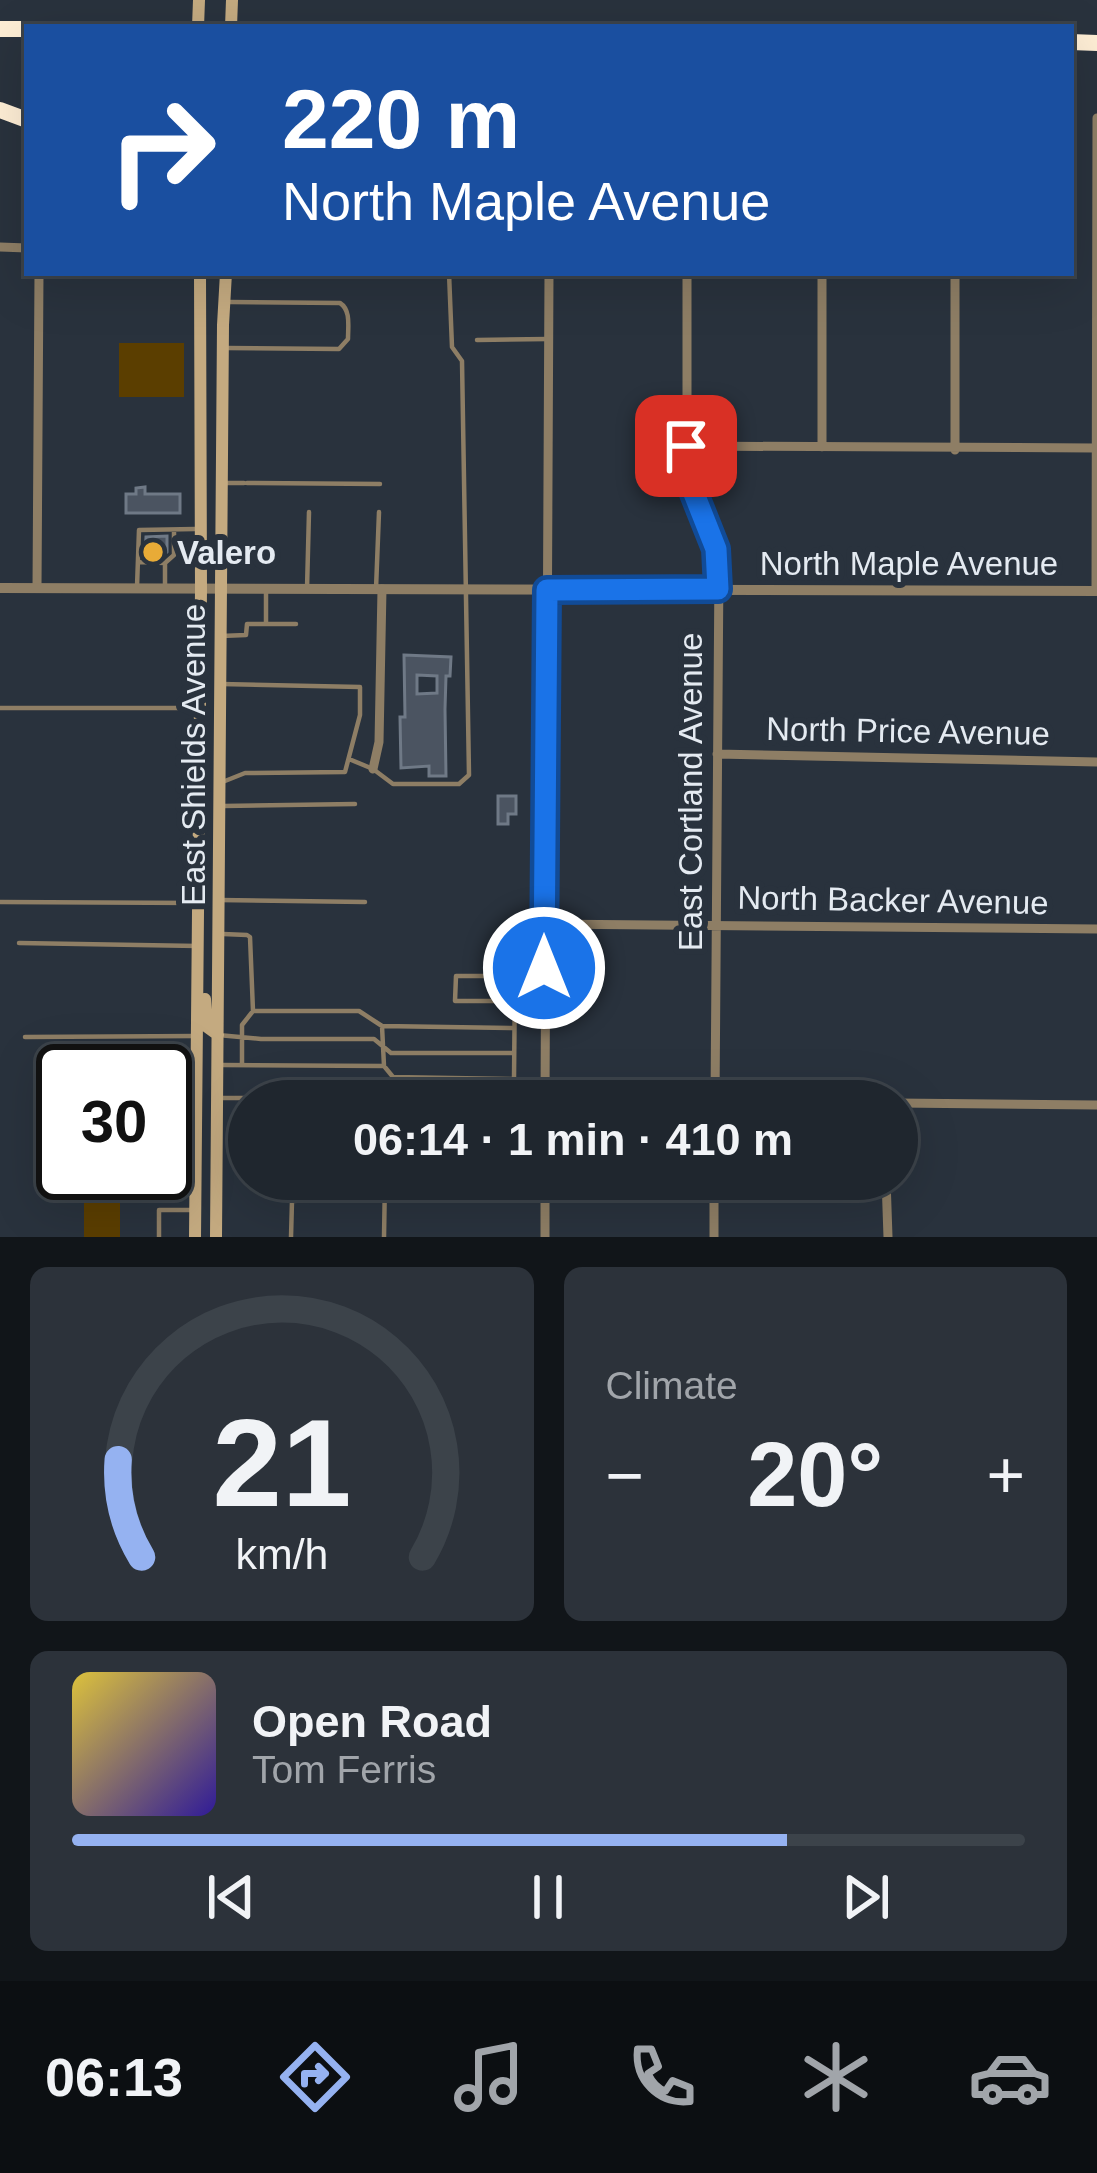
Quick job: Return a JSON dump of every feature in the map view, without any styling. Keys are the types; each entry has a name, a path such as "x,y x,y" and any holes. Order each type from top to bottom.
{"main road":[{"name":"East Shields Avenue","path":"195,1237 200,276"},
{"name":"East Shields Avenue","path":"216,1237 226,276"},
{"path":"198,946 205,963 207,1027 218,1036"}],"street":[{"path":"1096,591 1097,118"},
{"path":"37,588 39,276"},
{"path":"545,1080 549,276"},
{"name":"East Cortland Avenue","path":"687,276 686,446 691,486 716,549 718,589 715,1080"},
{"path":"822,276 822,447"},
{"path":"955,276 955,449"},
{"path":"686,446 1095,448"},
{"name":"North Maple Avenue","path":"0,588 1096,591"},
{"path":"374,769 379,742 379,590"},
{"name":"North Price Avenue","path":"717,754 1097,762"},
{"name":"North Backer Avenue","path":"544,924 1097,929"},
{"path":"918,1102 1097,1105"},
{"path":"545,1200 545,1237"},
{"path":"714,1200 714,1237"},
{"path":"887,1200 888,1237"}],"lane":[{"path":"349,759 374,769 393,784 459,784 469,775 462,361 452,346 449,276"},
{"path":"223,348 339,349 348,339 348,314 340,303 224,302"},
{"path":"477,340 548,339"},
{"path":"222,483 380,484"},
{"path":"307,589 309,512"},
{"path":"379,512 379,590"},
{"path":"137,588 139,530 201,530"},
{"path":"138,562 165,563 174,555 174,530"},
{"path":"165,563 165,589"},
{"path":"266,589 266,624"},
{"path":"221,636 246,635 247,624 296,623"},
{"path":"220,783 245,773 345,772 360,716 360,687 221,684"},
{"path":"0,708 200,708"},
{"path":"220,806 356,805"},
{"path":"219,900 365,902"},
{"path":"0,902 198,903"},
{"path":"219,934 250,937 253,1011 242,1025 242,1065"},
{"path":"19,943 198,946"},
{"path":"382,1026 384,1066 393,1077 514,1079 513,1053 515,1001 515,976 456,976 454,1001 515,1001"},
{"path":"253,1011 359,1011 382,1026 514,1028"},
{"path":"25,1037 196,1036"},
{"path":"218,1036 374,1039 391,1053 513,1053"},
{"path":"218,1065 384,1066"},
{"path":"218,1098 228,1098"},
{"path":"291,1237 292,1201 314,1200"},
{"path":"384,1237 385,1200"},
{"path":"159,1237 159,1210 195,1210"}],"shaded area":[{"path":"119,343 184,343 184,397 119,397"},
{"path":"84,1200 120,1200 120,1237 84,1237"}],"building":[{"path":"145,487 145,494 180,494 180,513 126,513 126,494"},
{"path":"167,536 164,555 145,555 146,537"},
{"path":"404,655 451,657 450,676 446,676 446,776 429,776 429,766 401,768 400,717 405,717","holes":["417,675 437,676 437,693 417,694"]},
{"path":"498,796 516,796 516,814 508,814 508,824 498,824"}],"place":[{"name":"Valero","path":"153,552"}],"route":[{"path":"544,968 547,590 718,589 716,549 691,486 686,446"}]}
